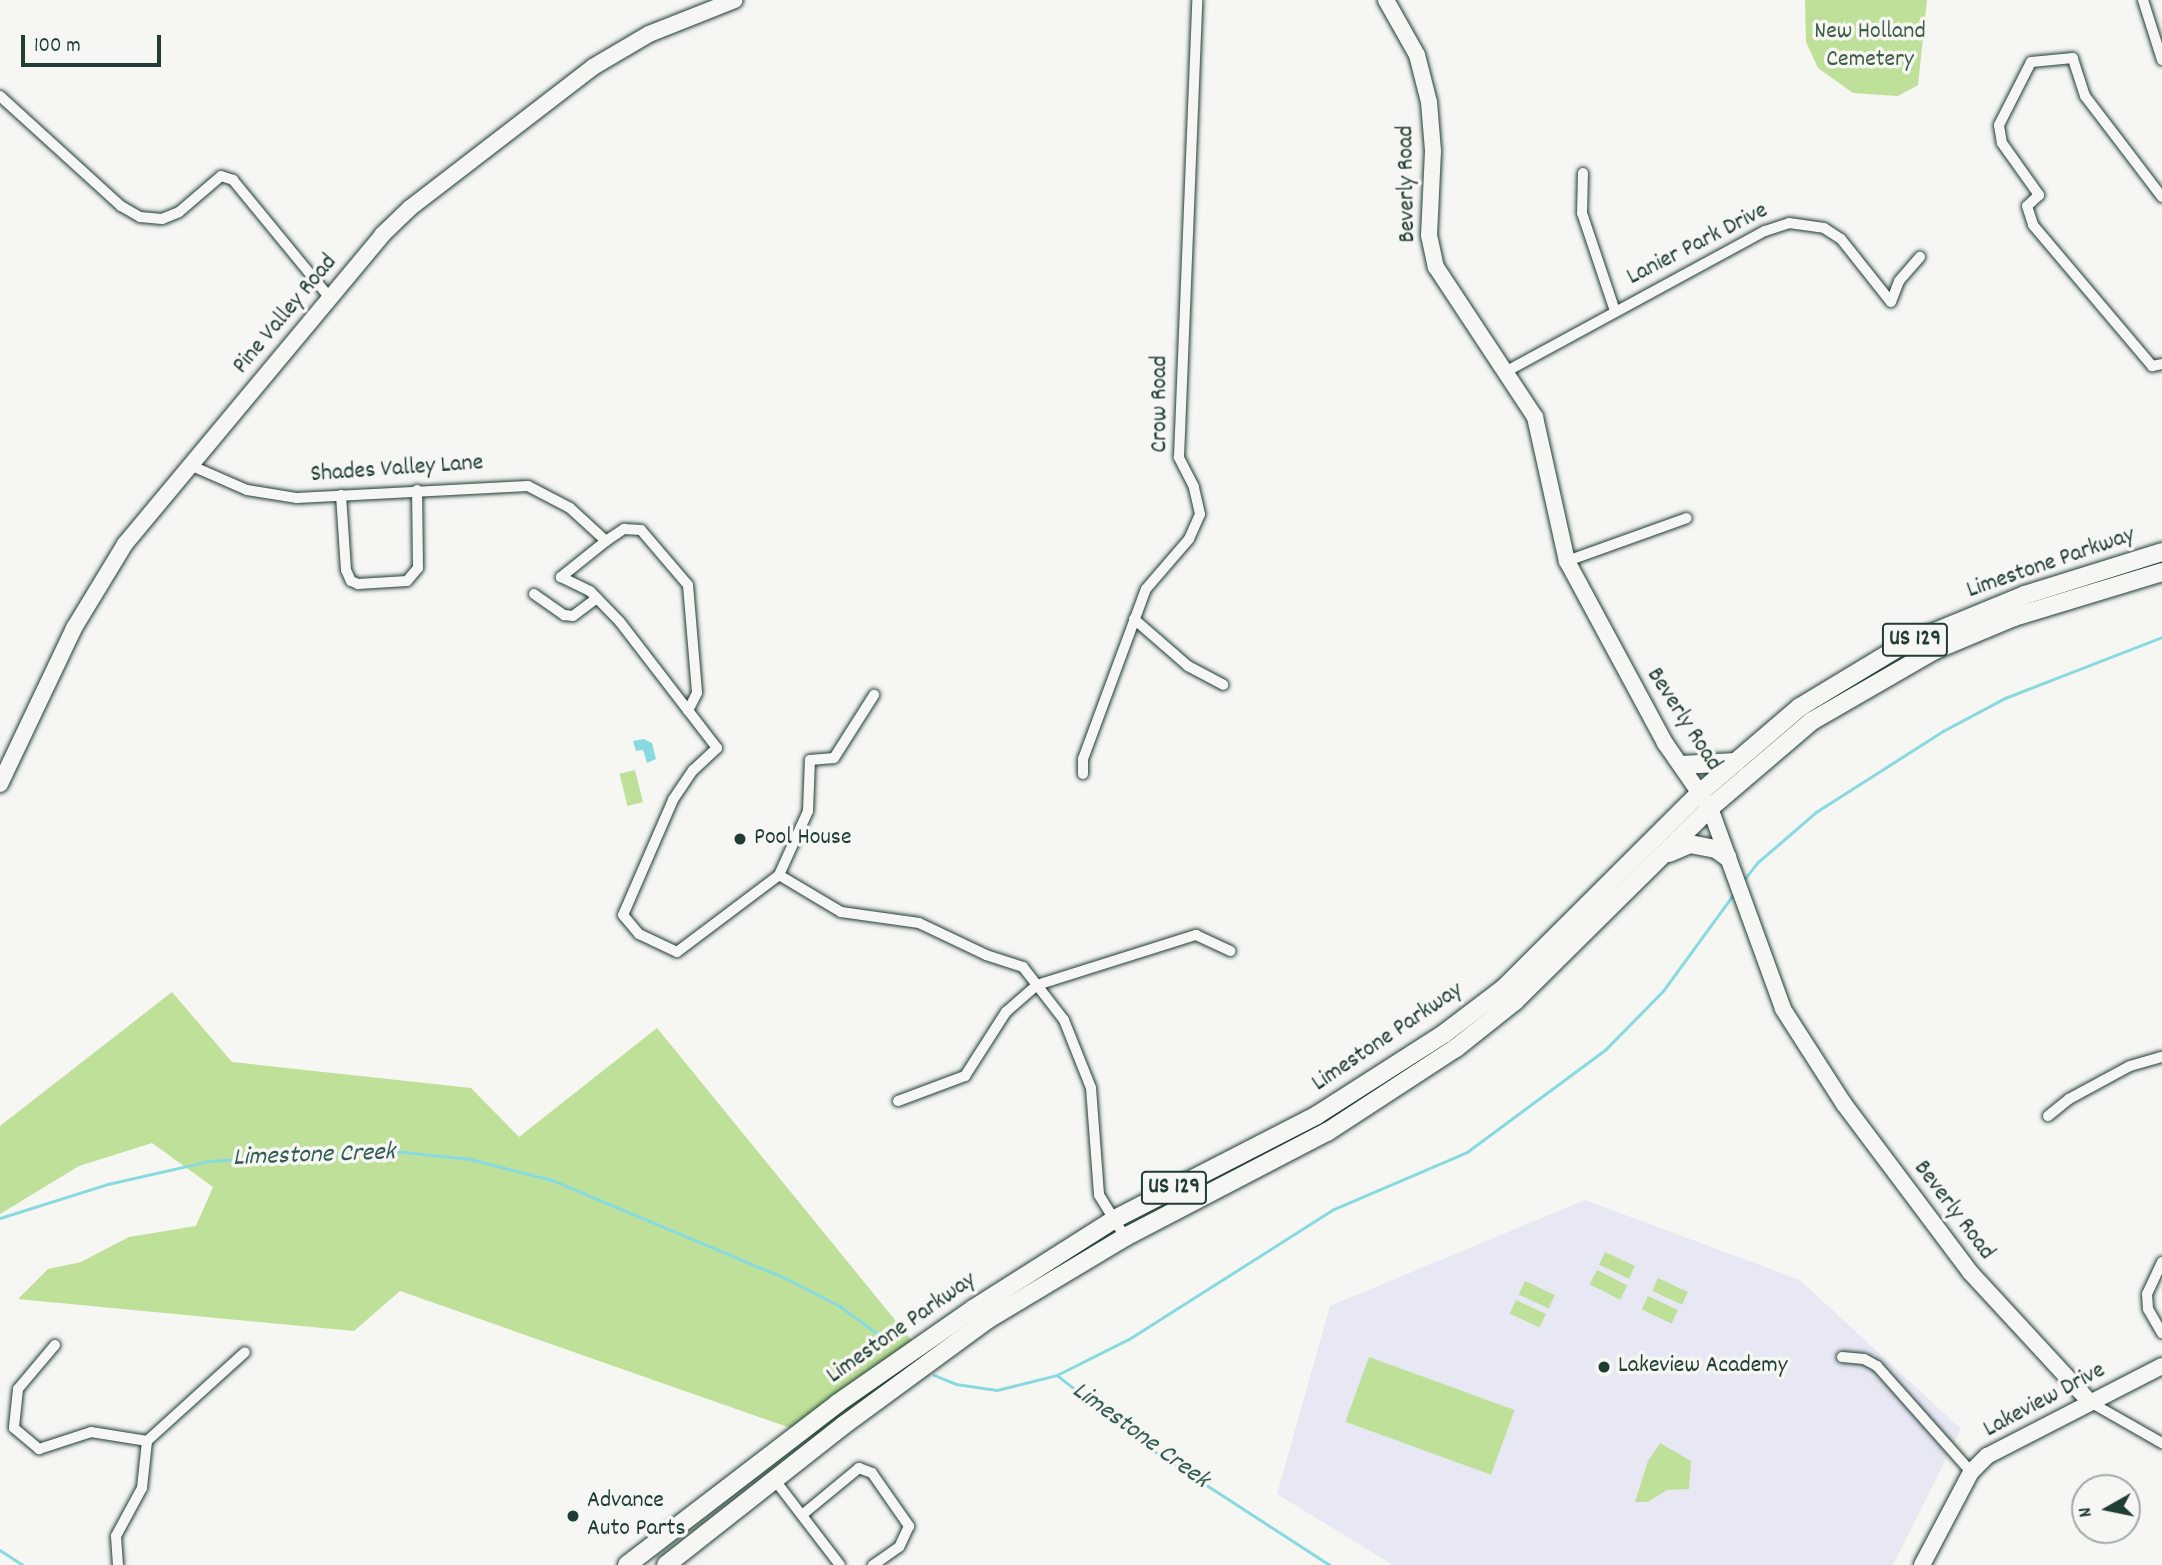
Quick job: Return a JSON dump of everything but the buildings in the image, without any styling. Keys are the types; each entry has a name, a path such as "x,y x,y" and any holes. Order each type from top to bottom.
{"main road":[{"name":"Limestone Parkway","path":"627,1565 897,1360 1113,1220 1317,1115 1445,1033 1504,988 1702,791 1800,707 1901,646 2025,595 2162,552"},
{"name":"Limestone Parkway","path":"666,1565 774,1479 987,1320 1125,1237 1327,1132 1456,1048 1515,1001 1710,808 1812,721 1921,658 2014,617 2162,572"},
{"path":"1682,765 1736,762"},
{"path":"1660,858 1690,845 1716,849 1727,857"},
{"path":"761,1462 774,1479"}],"street":[{"name":"Pine Valley Road","path":"0,784 74,628 125,544 330,298 410,208 593,67 649,34 735,0"},
{"name":"Crow Road","path":"1083,774 1083,759 1146,589 1189,539 1200,514 1194,487 1179,457 1196,0"},
{"name":"Beverly Road","path":"1385,0 1416,55 1429,102 1433,151 1429,235 1436,267 1528,401 1541,437 1567,561 1604,636 1682,765 1702,791 1783,1009 1844,1104 1970,1272 2090,1402"},
{"path":"2143,0 2162,60"},
{"path":"2162,197 2085,96 2073,58 2031,62 1999,125 2002,143 2039,195 2027,206 2033,225 2152,366 2162,364"},
{"path":"0,96 121,206 140,217 162,219 179,212 221,176 233,180 330,298"},
{"path":"1583,173 1582,213 1615,311"},
{"name":"Lanier Park Drive","path":"1507,370 1765,231 1789,223 1824,228 1841,239 1891,302 1904,273 1920,257"},
{"name":"Shades Valley Lane","path":"192,466 247,490 297,498 528,486 570,508 606,541"},
{"path":"341,495 346,569 351,582 358,584 407,581 418,568 417,490"},
{"path":"1567,561 1687,518"},
{"path":"688,711 698,693 688,585 640,530 624,529 561,577 597,598 717,748 693,770 673,800 624,915 639,934 677,952 779,875 808,811 810,760 834,758 874,695"},
{"path":"534,594 564,615 573,616 597,598"},
{"path":"1133,619 1188,666 1223,685"},
{"path":"779,875 841,912 919,923 986,955 1023,967 1064,1020 1091,1088 1099,1195 1125,1237"},
{"path":"898,1101 965,1076 1006,1012 1037,985 1196,935 1230,950"},
{"path":"2048,1116 2069,1098 2130,1066 2162,1057"},
{"path":"2162,1262 2147,1294 2148,1309 2162,1333"},
{"path":"55,1345 18,1389 14,1428 39,1449 91,1433 148,1441"},
{"path":"118,1565 116,1536 142,1488 148,1441 245,1352"},
{"path":"1842,1357 1864,1359 1877,1366 1971,1472"},
{"name":"Lakeview Drive","path":"1922,1565 1971,1472 1987,1456 2162,1366"},
{"path":"2090,1402 2162,1443"},
{"path":"802,1516 859,1468 872,1473 909,1526 899,1547 873,1565"},
{"path":"774,1479 840,1565"}],"shaded area":[{"name":"Lakeview Academy","path":"1585,1200 1800,1280 1961,1429 1893,1565 1393,1565 1277,1494 1330,1306"}],"green space":[{"name":"New Holland Cemetery","path":"1805,0 1927,0 1918,85 1898,96 1853,93 1818,68 1806,42"},
{"path":"635,770 643,802 627,806 619,774"},
{"path":"172,992 232,1062 471,1088 519,1137 657,1028 926,1358 822,1439 400,1291 354,1331 18,1299 48,1269 81,1262 129,1237 196,1226 213,1187 152,1143 79,1166 0,1214 0,1126"},
{"path":"1605,1252 1635,1266 1629,1279 1599,1265"},
{"path":"1597,1270 1627,1285 1620,1300 1590,1284"},
{"path":"1658,1278 1688,1292 1682,1305 1652,1291"},
{"path":"1525,1281 1555,1295 1549,1309 1519,1295"},
{"path":"1648,1296 1678,1310 1672,1324 1642,1310"},
{"path":"1516,1300 1546,1314 1540,1328 1510,1314"},
{"path":"1369,1357 1515,1410 1491,1475 1345,1422"},
{"path":"1660,1443 1691,1461 1689,1489 1667,1490 1648,1502 1635,1502 1648,1461"}],"water":[{"path":"644,739 652,743 656,759 647,763 643,750 636,751 633,741"}],"waterway":[{"path":"1743,881 1757,863 1816,812 1943,731 2005,698 2162,637"},
{"path":"934,1375 956,1384 997,1390 1057,1375 1129,1339 1332,1210 1467,1152 1606,1049 1663,991 1733,895"},
{"name":"Limestone Creek","path":"0,1218 108,1184 209,1161 384,1150 470,1159 552,1180 785,1278 840,1306 889,1342"},
{"name":"Limestone Creek","path":"1057,1375 1145,1445 1330,1565"},
{"path":"0,1550 23,1565"}],"place":[{"name":"Pool House","path":"740,839"},
{"name":"Lakeview Academy","path":"1604,1367"},
{"name":"Advance Auto Parts","path":"573,1516"}]}
